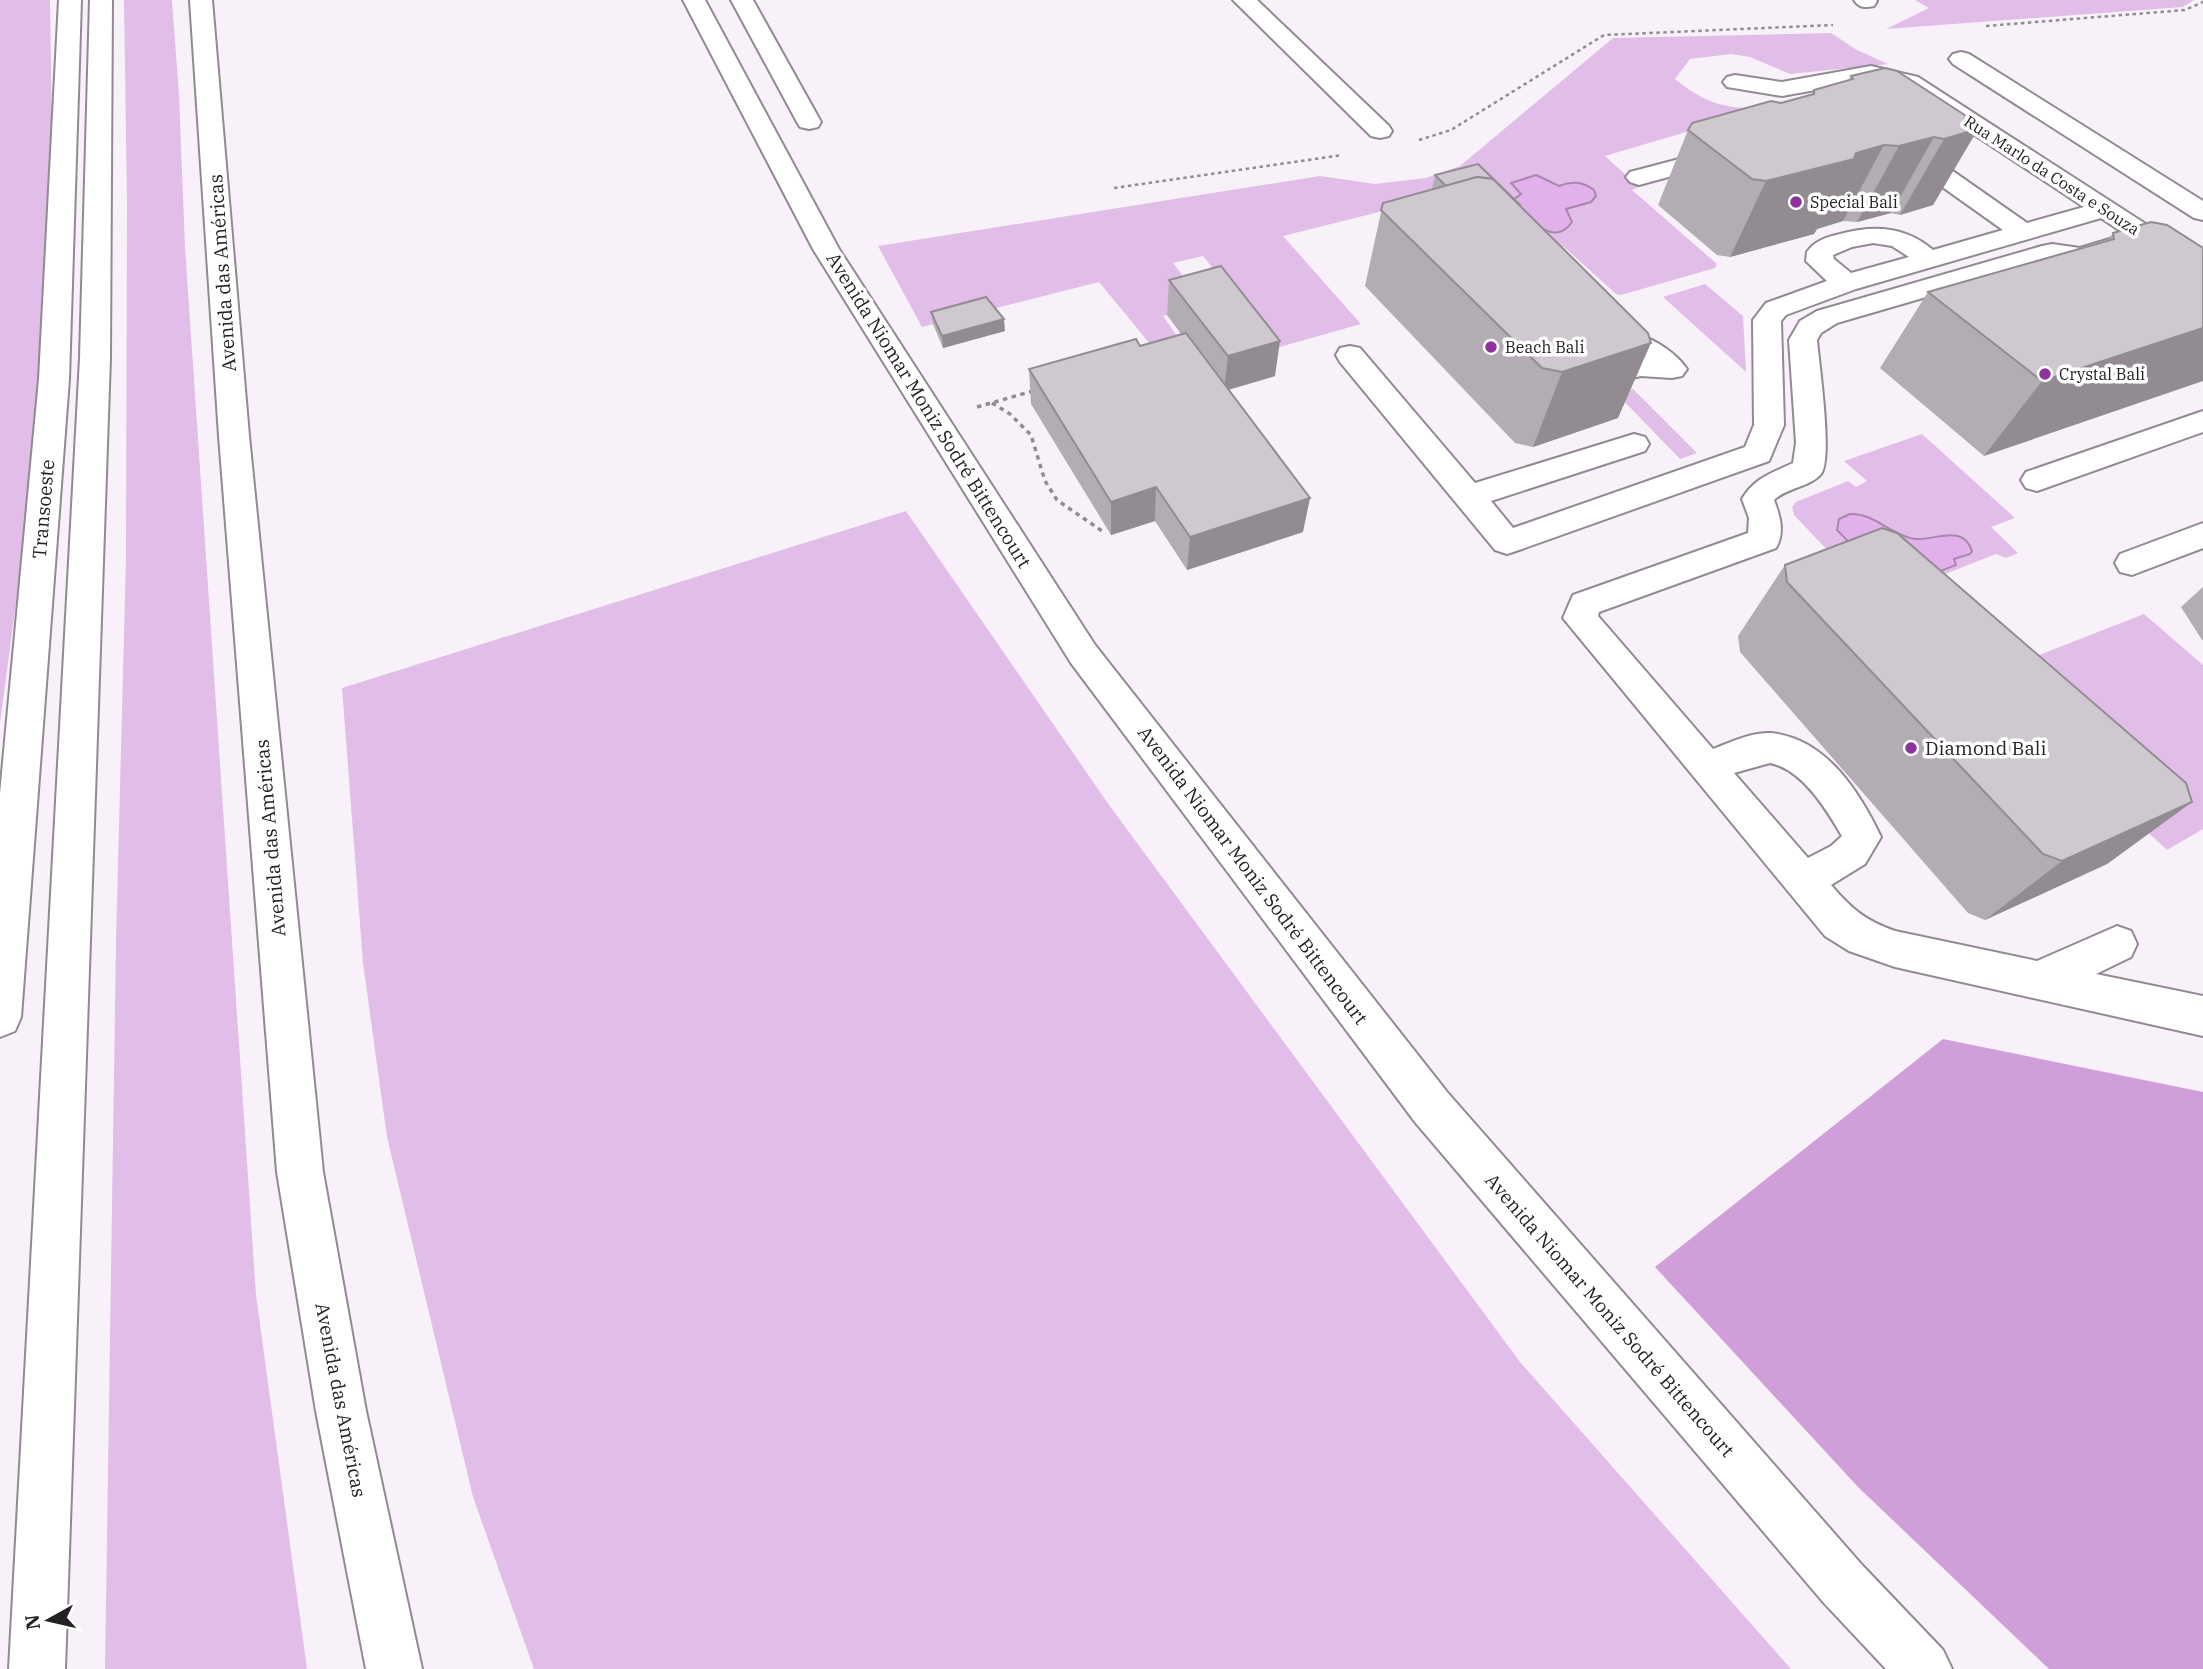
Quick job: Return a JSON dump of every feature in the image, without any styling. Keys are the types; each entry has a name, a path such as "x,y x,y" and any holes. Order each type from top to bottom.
{"main road":[{"name":"Transoeste","path":"0,1017 54,379 71,0"},
{"path":"37,1669 95,372 101,0"},
{"name":"Avenida das Américas","path":"201,0 234,436 300,1172 341,1411 394,1669"},
{"name":"Avenida Niomar Moniz Sodré Bittencourt","path":"694,0 826,249 1083,654 1431,1107 1843,1584 1924,1669"},
{"path":"741,0 809,122"},
{"path":"1244,0 1380,131"},
{"path":"1961,59 2203,212"},
{"name":"Rua Marlo da Costa e Souza","path":"1735,82 1782,89 1808,82 1871,73 1910,82 2203,273"},
{"path":"1808,82 1843,105"},
{"path":"1883,134 2023,232"},
{"path":"1639,177 1744,149"},
{"path":"1350,355 1507,542 1758,454 1769,425 1768,320 1776,309 1846,283 2023,232 2125,222"},
{"path":"2125,222 2081,256 2052,252 1828,317 1810,327 1803,340 1811,443 1808,470 1765,489 1758,499 1765,518 1764,540 1585,604 1580,618 1839,923 1863,938 1895,949 2203,1016"},
{"path":"1846,283 1820,261 1820,252 1839,242 1865,235 1892,236 1912,246 1928,259"},
{"path":"2052,252 2090,277"},
{"path":"1980,273 1999,288 2006,298"},
{"path":"1896,297 1924,318"},
{"path":"1576,351 1588,367 1598,372 1618,374 1639,356 1615,325"},
{"path":"2037,480 2203,421"},
{"path":"1468,497 1634,444"},
{"path":"2132,562 2203,535"},
{"path":"1707,767 1770,748 1788,753 1819,775 1843,804 1862,837 1857,849 1844,859 1801,880"},
{"path":"2042,979 2117,944"}],"path":[{"path":"1418,141 1451,130 1604,35 1861,23 1865,0"},
{"path":"1986,26 2185,10 2203,2"},
{"path":"1114,188 1341,155"},
{"path":"973,408 1044,388"},
{"path":"991,403 1010,414 1031,435 1045,481 1057,500 1102,531"}],"shaded area":[{"path":"0,0 50,0 53,207 35,460 0,723"},
{"path":"124,0 172,0 185,247 256,1295 307,1669 105,1669 116,942 126,556 127,204"},
{"path":"1915,0 2194,0 2183,7 1886,29 1929,8"},
{"path":"1831,33 1857,50 1888,64 1790,74 1750,57 1731,54 1690,59 1675,79 1697,95 1718,104 1740,108 1767,108 1605,156 1639,187 1632,190 1717,264 1715,268 1621,295 1616,294 1564,247 1550,250 1471,189 1283,236 1361,324 1276,348 1203,256 1173,263 1205,305 1163,316 1182,343 1155,350 1099,282 922,327 878,246 1320,176 1375,184 1426,178 1460,166 1613,38"},
{"path":"1536,175 1559,186 1581,183 1594,190 1596,196 1591,202 1566,209 1572,222 1565,230 1548,231 1532,221 1513,200 1521,194 1511,183"},
{"path":"1705,284 1743,316 1746,372 1663,297"},
{"path":"1633,389 1697,453 1680,459 1617,394"},
{"path":"1922,434 2015,518 1991,527 2018,553 2006,558 1996,554 1876,601 1794,515 1792,507 1796,502 1848,481 1856,487 1867,481 1844,461"},
{"path":"906,511 1109,805 1520,1362 1791,1669 534,1669 473,1497 387,1137 363,963 342,688"},
{"path":"1850,514 1875,520 1915,539 1955,535 1968,543 1972,551 1954,559 1956,565 1923,578 1876,570 1837,530 1839,519"},
{"path":"2144,614 2203,665 2203,829 2167,850 1980,678"},
{"path":"1943,1039 2203,1092 2203,1669 2049,1669 1858,1487 1655,1267"}],"building":[{"path":"1885,68 1897,71 1977,123 1978,129 1944,139 1934,137 1899,146 1884,145 1856,153 1854,159 1766,181 1752,179 1688,130 1692,123 1771,101 1781,103 1814,94 1814,90 1853,79 1851,76"},
{"path":"1478,164 1519,204 1493,179 1477,177 1446,186 1435,175"},
{"path":"1477,177 1493,179 1648,333 1651,343 1562,372 1542,368 1381,210 1383,203"},
{"path":"2151,222 2167,225 2203,248 2203,328 2042,381 1928,292 2114,239 2113,233"},
{"path":"1221,266 1280,341 1228,356 1169,280"},
{"path":"986,297 1004,319 942,336 931,312"},
{"path":"1186,333 1310,498 1190,537 1156,487 1111,502 1029,369 1136,339 1140,346"},
{"path":"1882,528 1897,533 2186,783 2192,802 2062,861 2043,854 1787,582 1785,565"}],"place":[{"name":"Special Bali","path":"1796,202"},
{"name":"Beach Bali","path":"1491,347"},
{"name":"Crystal Bali","path":"2045,374"},
{"name":"Diamond Bali","path":"1911,748"}]}
